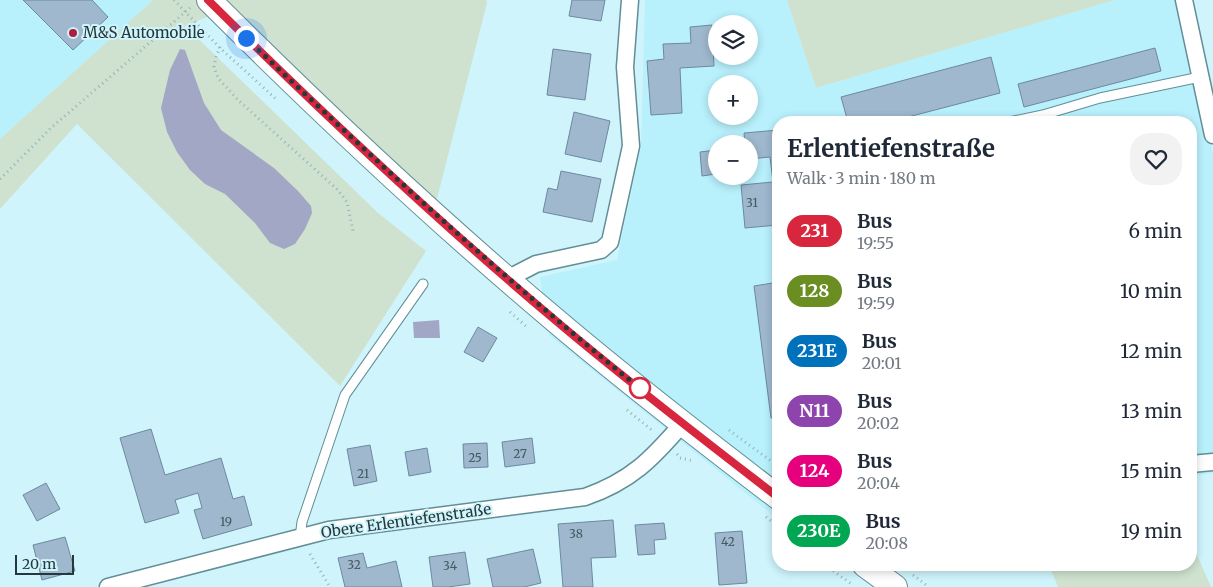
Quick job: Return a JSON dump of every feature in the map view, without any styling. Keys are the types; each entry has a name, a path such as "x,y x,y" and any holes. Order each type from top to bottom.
{"street":[{"path":"507,278 536,264 601,250 610,242 631,146 625,67 630,0"},
{"path":"1184,0 1213,135"},
{"path":"200,3 556,321 772,493"},
{"name":"Obere Erlentiefenstraße","path":"108,587 329,530 585,497 606,490 627,478 653,456 683,423"},
{"path":"1197,463 1213,462"},
{"path":"873,571 894,587"}],"lane":[{"path":"1038,116 1100,98 1200,77"},
{"path":"300,538 302,522 345,395 423,284"}],"path":[{"path":"174,0 186,12"},
{"path":"0,178 52,128 186,12 200,3"},
{"path":"214,67 218,78 238,100 338,190 348,202 353,231"},
{"path":"725,427 772,462"},
{"path":"300,538 330,587"},
{"path":"833,571 856,587"}],"shaded area":[{"path":"0,0 153,0 0,139"},
{"path":"645,0 787,0 816,88 1115,0 1175,0 1205,116 1213,155 1213,473 1197,475 1197,116 772,116 772,514 549,335 540,277 617,260 641,146"},
{"path":"180,49 185,50 204,103 221,130 274,168 311,206 312,213 305,229 295,244 284,249 270,243 255,223 225,194 205,184 190,170 177,152 167,132 161,108 170,70"},
{"path":"439,320 440,338 414,338 413,322"}],"green space":[{"path":"153,0 486,0 487,3 431,222 212,15 185,26 378,213 426,251 340,386 77,124 0,209 0,139"},
{"path":"787,0 1115,0 816,88"},
{"path":"1197,555 1211,587 1058,587 1051,571 1197,571"}],"building":[{"name":"M&S Automobile","path":"23,0 92,0 108,17 73,50"},
{"path":"572,0 605,0 601,21 569,16"},
{"path":"708,25 708,65 714,66 680,68 682,113 651,115 647,61 664,59 663,44 691,43 690,27"},
{"path":"1155,48 1161,71 1024,107 1018,84"},
{"path":"553,49 591,54 585,100 547,95"},
{"path":"991,57 1000,93 912,116 846,116 841,97"},
{"path":"574,112 610,121 601,162 565,154"},
{"path":"772,131 772,174 770,157 758,158 758,135 744,135 744,133"},
{"path":"708,151 708,175 702,176 700,152"},
{"path":"561,171 601,179 592,222 543,212 548,188 557,190"},
{"path":"772,182 772,226 745,228 741,185 758,185 758,183"},
{"path":"772,283 772,418 771,418 754,286"},
{"path":"478,327 497,338 483,362 464,352"},
{"path":"151,429 165,475 221,458 233,499 244,496 252,525 203,539 194,510 202,508 198,493 175,500 179,513 145,523 120,438"},
{"path":"532,438 535,463 505,467 502,442"},
{"path":"487,443 488,467 464,468 463,444"},
{"path":"370,445 377,481 354,486 347,449"},
{"path":"427,448 431,472 409,476 405,452"},
{"path":"46,483 60,509 37,521 23,495"},
{"path":"613,520 616,557 591,558 593,587 563,587 558,524"},
{"path":"664,523 666,539 654,540 655,554 638,555 635,525"},
{"path":"742,531 747,583 719,585 715,533"},
{"path":"65,537 75,571 42,580 33,545"},
{"path":"533,549 541,583 524,587 493,587 487,559"},
{"path":"465,552 470,584 433,587 429,557"},
{"path":"363,553 367,568 396,561 402,587 345,587 338,558"}],"bus line":[{"name":"231","path":"208,0 375,160 556,321 772,493"}],"place":[{"name":"M&S Automobile","path":"73,33"}],"route":[{"path":"246,38 375,160 507,278 556,321 642,390 640,388"}]}
